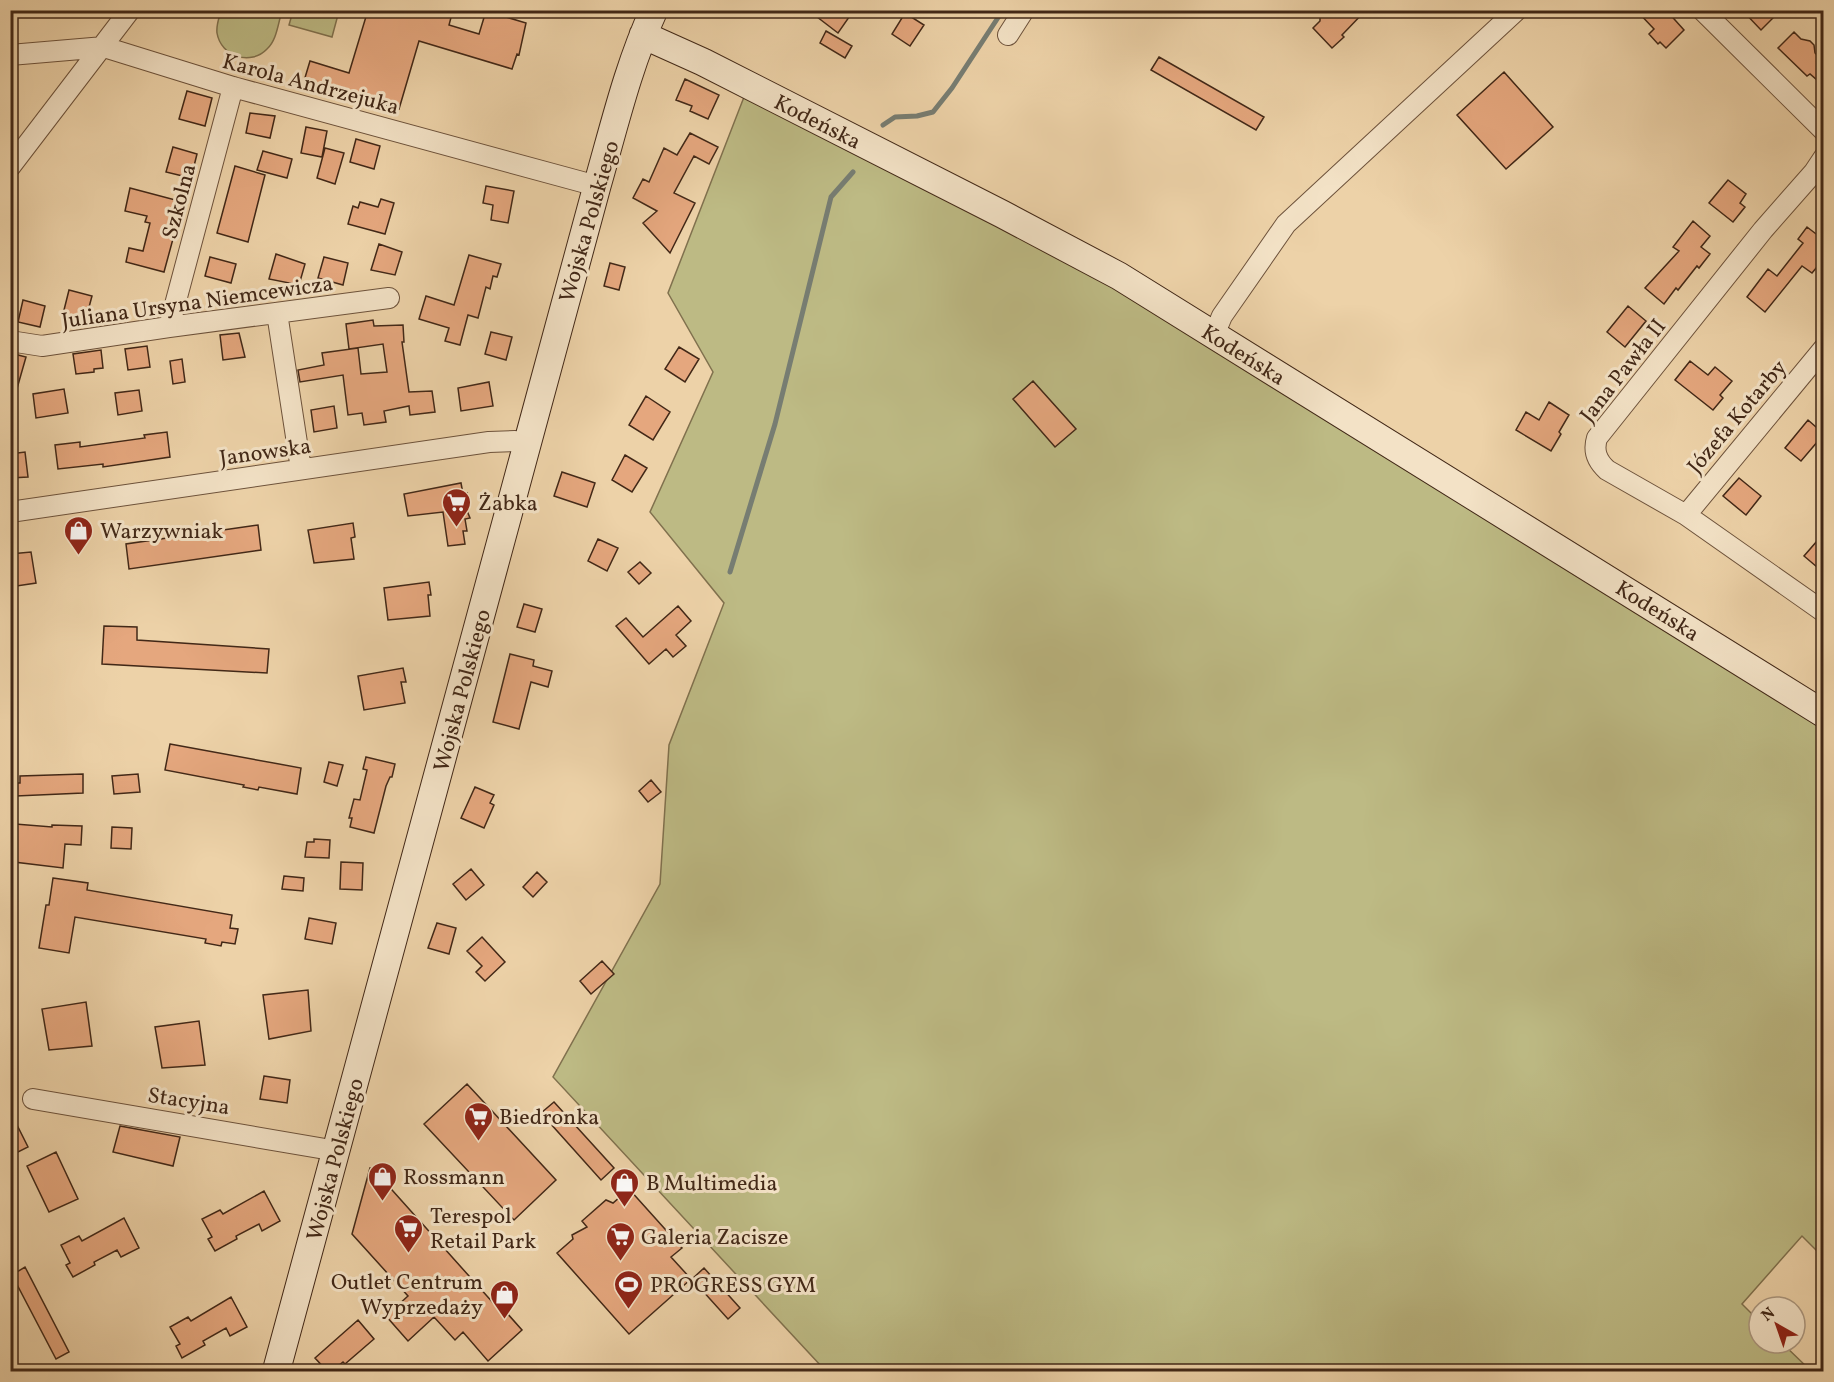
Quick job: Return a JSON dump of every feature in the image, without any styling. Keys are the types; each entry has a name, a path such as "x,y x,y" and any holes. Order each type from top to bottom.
{"main road":[{"name":"Wojska Polskiego","path":"276,1371 597,186 630,72 654,10"},
{"name":"Kodeńska","path":"643,35 703,62 1087,258 1824,714"}],"street":[{"path":"10,166 104,47 130,10"},
{"path":"1008,35 1024,10"},
{"path":"1214,335 1222,316 1286,224 1517,10"},
{"path":"1702,10 1824,131"},
{"name":"Karola Andrzejuka","path":"10,55 104,47 233,87 597,186"},
{"name":"Szkolna","path":"169,327 233,87"},
{"name":"Jana Pawła II","path":"1824,157 1597,438 1594,447 1601,465 1686,514 1824,612"},
{"name":"Juliana Ursyna Niemcewicza","path":"10,341 42,346 390,298"},
{"path":"277,313 301,470"},
{"name":"Józefa Kotarby","path":"1686,514 1824,348"},
{"name":"Janowska","path":"10,512 489,442 527,443"},
{"name":"Stacyjna","path":"33,1099 337,1151"}],"shaded area":[{"path":"221,10 282,11 275,36 267,49 253,57 245,58 230,53 220,41 217,27"},
{"path":"293,11 339,11 332,37 289,25"},
{"path":"744,97 1101,279 1565,566 1823,729 1823,1257 1802,1236 1750,1295 1747,1295 1742,1304 1747,1309 1747,1355 1794,1355 1811,1371 818,1371 822,1367 553,1077 660,884 669,745 724,603 650,512 713,372 668,293"}],"building":[{"path":"368,10 453,10 449,25 479,34 486,11 526,23 519,55 517,54 512,69 419,41 399,109 304,81 310,61 349,73"},
{"path":"808,10 854,10 838,33"},
{"path":"1366,10 1332,48 1313,28 1325,12"},
{"path":"1636,10 1666,10 1684,30 1666,48 1660,42 1658,44 1649,34 1654,29"},
{"path":"1742,10 1781,10 1761,30"},
{"path":"905,13 924,25 910,46 892,34"},
{"path":"826,31 852,46 845,58 820,43"},
{"path":"1794,32 1801,39 1810,41 1814,45 1815,53 1824,62 1824,86 1810,74 1807,76 1778,48"},
{"path":"1159,57 1264,117 1256,130 1151,70"},
{"path":"1504,72 1553,127 1506,169 1457,115"},
{"path":"685,79 719,95 708,119 690,111 692,106 676,100"},
{"path":"187,91 212,98 205,126 179,119"},
{"path":"250,113 275,116 270,138 246,133"},
{"path":"306,127 327,131 322,157 301,153"},
{"path":"690,133 718,147 709,164 694,156 674,193 695,203 670,253 643,223 657,211 633,198 643,179 649,182 664,148 677,155"},
{"path":"356,139 380,146 374,169 350,162"},
{"path":"173,147 197,154 191,178 166,172"},
{"path":"325,148 344,153 335,184 317,178"},
{"path":"263,151 292,159 287,178 257,170"},
{"path":"235,166 265,175 248,242 217,233"},
{"path":"1728,180 1746,194 1740,203 1745,207 1733,222 1709,203"},
{"path":"486,186 514,191 508,223 491,220 493,205 483,203"},
{"path":"130,188 183,202 164,272 126,262 129,248 143,251 150,223 145,222 147,216 125,211"},
{"path":"381,199 394,203 385,234 348,224 353,206 358,208 360,202 378,207"},
{"path":"1693,221 1710,236 1701,247 1710,254 1678,290 1676,288 1664,304 1645,288 1679,251 1673,247"},
{"path":"1807,227 1824,240 1824,266 1817,267 1812,273 1802,266 1765,312 1747,297 1768,269 1777,276 1803,243 1798,239"},
{"path":"379,244 402,252 395,275 371,270"},
{"path":"276,254 305,264 299,285 269,279"},
{"path":"469,255 501,264 497,277 493,276 490,289 486,287 478,318 468,315 460,345 445,341 449,328 419,319 426,296 454,305"},
{"path":"210,257 236,264 231,283 205,276"},
{"path":"324,257 348,263 343,285 318,278"},
{"path":"610,263 625,267 619,290 604,286"},
{"path":"69,290 92,296 85,322 63,314"},
{"path":"23,300 45,306 40,327 18,322"},
{"path":"1628,306 1646,321 1625,347 1607,332"},
{"path":"373,320 374,326 403,325 404,342 402,342 409,392 432,391 435,412 410,415 409,406 384,411 386,422 364,425 362,413 348,415 343,375 300,382 298,370 324,365 322,353 358,348 361,374 387,372 383,344 349,349 346,324"},
{"path":"491,332 512,337 506,360 485,354"},
{"path":"239,333 245,357 223,360 220,335"},
{"path":"147,346 150,367 128,370 125,349"},
{"path":"679,347 699,359 685,382 665,369"},
{"path":"101,350 103,368 94,369 94,372 76,374 73,354"},
{"path":"10,353 26,357 14,399 10,398"},
{"path":"182,359 185,382 173,384 170,361"},
{"path":"1690,361 1708,375 1715,367 1732,381 1720,395 1723,398 1713,410 1675,380"},
{"path":"1033,381 1076,429 1055,447 1013,399"},
{"path":"489,382 493,406 461,411 458,388"},
{"path":"64,389 68,413 36,418 33,394"},
{"path":"139,390 142,411 118,415 115,393"},
{"path":"646,396 670,412 653,440 629,425"},
{"path":"1549,402 1569,415 1551,451 1516,430 1526,412 1539,420"},
{"path":"334,406 337,428 314,432 311,410"},
{"path":"1808,420 1824,434 1801,461 1785,448"},
{"path":"167,432 170,457 103,467 103,464 58,469 55,445 80,442 80,447 145,438 144,435"},
{"path":"25,452 28,477 10,478 10,454"},
{"path":"625,455 647,468 632,492 612,480"},
{"path":"562,472 595,483 587,507 554,496"},
{"path":"1739,478 1761,496 1746,515 1723,496"},
{"path":"461,483 463,494 467,493 465,506 470,518 465,519 467,531 463,531 465,544 448,546 443,512 408,516 404,494"},
{"path":"353,523 355,537 351,538 354,559 314,563 308,530"},
{"path":"258,525 261,550 129,569 126,544"},
{"path":"1824,533 1824,573 1804,556"},
{"path":"598,539 618,548 607,571 588,561"},
{"path":"31,552 36,583 10,587 10,554"},
{"path":"640,562 651,573 639,584 628,572"},
{"path":"429,582 430,616 388,620 384,588"},
{"path":"524,604 542,609 535,632 517,627"},
{"path":"678,606 691,621 676,635 686,646 673,657 666,649 649,664 616,626 626,618 643,637"},
{"path":"104,626 137,627 137,640 269,649 267,673 102,664"},
{"path":"510,654 534,660 533,666 552,671 548,687 531,682 519,729 493,722"},
{"path":"403,668 406,682 401,682 405,703 364,710 358,676"},
{"path":"170,744 301,768 297,794 259,787 258,790 243,787 244,785 165,770"},
{"path":"366,757 395,764 392,777 386,786 374,833 350,827 352,818 349,818 354,799 360,800 367,770 363,769"},
{"path":"329,762 343,765 337,786 324,782"},
{"path":"83,774 83,793 16,796 15,783 20,783 20,776"},
{"path":"138,774 140,792 114,794 112,776"},
{"path":"651,780 661,792 648,802 639,791"},
{"path":"475,787 494,795 490,803 494,805 484,828 461,818"},
{"path":"15,824 52,827 52,825 82,826 81,845 65,844 63,868 14,862"},
{"path":"112,827 132,828 131,849 111,848"},
{"path":"314,839 330,840 329,858 305,857 307,842 314,842"},
{"path":"341,862 363,863 362,890 340,889"},
{"path":"471,869 484,885 466,900 453,884"},
{"path":"537,872 547,882 533,897 523,887"},
{"path":"284,876 304,878 303,891 282,889"},
{"path":"53,878 88,883 87,890 232,915 230,928 238,929 235,944 222,942 221,946 205,943 206,939 75,917 69,953 39,948"},
{"path":"309,918 336,923 332,944 305,939"},
{"path":"437,923 456,928 449,954 428,948"},
{"path":"482,937 505,962 485,981 476,972 482,966 467,951"},
{"path":"602,961 614,974 591,994 580,981"},
{"path":"308,990 311,1031 269,1039 263,995"},
{"path":"86,1002 92,1046 49,1050 42,1009"},
{"path":"199,1021 205,1065 162,1068 155,1027"},
{"path":"264,1076 290,1080 287,1103 260,1099"},
{"path":"467,1084 556,1180 514,1220 424,1124"},
{"path":"554,1102 614,1168 601,1180 541,1113"},
{"path":"10,1111 28,1147 10,1156"},
{"path":"120,1126 180,1137 173,1166 113,1152"},
{"path":"56,1152 78,1199 49,1212 27,1166"},
{"name":"Terespol Retail Park","path":"370,1168 386,1172 384,1181 495,1305 498,1303 522,1330 488,1361 463,1332 455,1340 434,1317 408,1341 386,1316 408,1296 352,1234"},
{"name":"Galeria Zacisze","path":"629,1189 682,1248 671,1257 691,1279 629,1334 557,1253 573,1239 572,1235 587,1227 582,1221 606,1200 613,1203"},
{"path":"264,1191 280,1221 262,1231 259,1224 236,1236 237,1239 215,1251 208,1239 212,1237 202,1219 220,1210 223,1214"},
{"path":"124,1218 139,1248 121,1257 117,1250 94,1262 95,1265 73,1277 66,1265 70,1263 61,1245 79,1236 82,1241"},
{"path":"25,1267 69,1352 56,1359 12,1275"},
{"path":"704,1268 740,1308 728,1319 692,1279"},
{"path":"231,1297 247,1327 230,1336 226,1328 203,1341 205,1345 182,1358 176,1346 180,1344 170,1327 188,1317 191,1321"},
{"path":"358,1320 374,1339 345,1364 343,1362 332,1371 327,1371 315,1358"}],"waterway":[{"path":"883,125 895,117 917,116 933,112 952,88 1003,10"},
{"path":"730,572 775,424 831,197 853,172"}],"place":[{"name":"Żabka","path":"457,528"},
{"name":"Warzywniak","path":"79,556"},
{"name":"Biedronka","path":"478,1142"},
{"name":"Rossmann","path":"382,1202"},
{"name":"B Multimedia","path":"625,1208"},
{"name":"Terespol Retail Park","path":"409,1254"},
{"name":"Galeria Zacisze","path":"620,1262"},
{"name":"PROGRESS GYM","path":"629,1310"},
{"name":"Outlet Centrum Wyprzedaży","path":"504,1320"}]}
